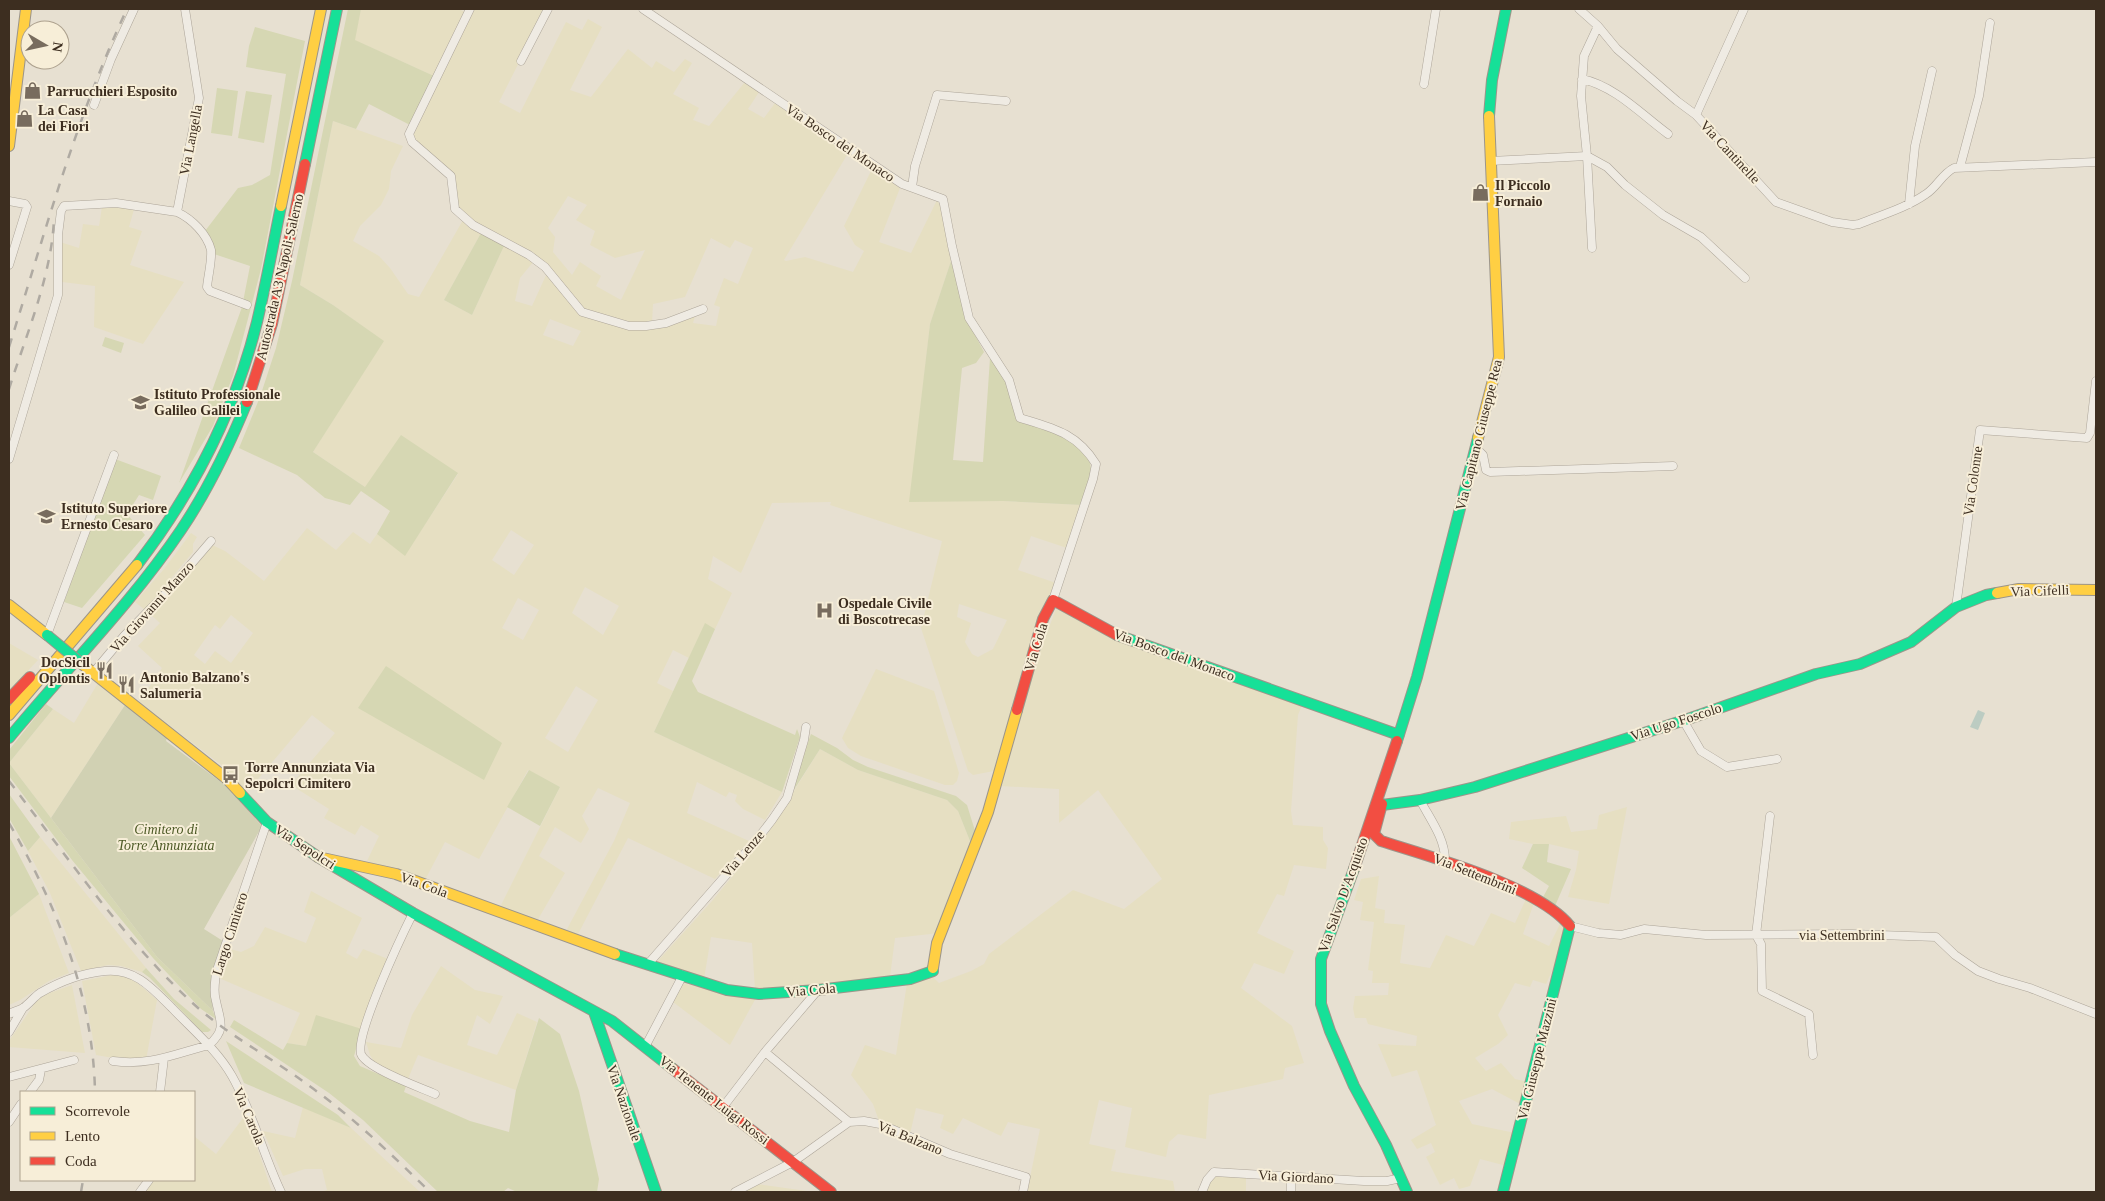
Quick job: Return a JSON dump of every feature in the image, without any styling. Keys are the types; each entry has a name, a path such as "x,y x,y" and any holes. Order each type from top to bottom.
{"main road":[{"path":"9,146 26,9"},
{"name":"Autostrada A3 Napoli-Salerno","path":"9,715 118,588 152,545 194,481 222,424 234,395 258,322 321,9"},
{"name":"Autostrada A3 Napoli-Salerno","path":"9,738 163,555 191,516 235,432 259,370 272,324 337,9"},
{"name":"Via Capitano Giuseppe Rea","path":"1400,735 1495,374 1499,344 1490,161 1490,98 1506,9"},
{"path":"9,699 84,618 118,588"},
{"name":"Via Cifelli","path":"1956,607 1986,595 2019,589 2096,590"},
{"name":"Via Bosco del Monaco","path":"1054,600 1122,638 1400,735"},
{"name":"Via Cola","path":"318,857 396,874 604,951 735,991 759,994 818,990 910,979 933,971 937,943 988,812 1043,619 1054,600"},
{"name":"Via Sepolcri","path":"9,605 178,742 228,779 268,822 318,857 413,913 594,1012"},
{"name":"Via Ugo Foscolo","path":"1382,805 1420,800 1475,786 1683,720 1816,674 1860,664 1911,642 1956,607"},
{"path":"1374,834 1400,744 1400,735"},
{"name":"Via Salvo D'Acquisto","path":"1400,735 1321,959 1321,1004 1330,1031 1354,1086 1386,1145 1407,1192"},
{"name":"Via Settembrini","path":"1374,834 1381,841 1445,860 1536,899 1548,906 1570,926"},
{"name":"Via Giuseppe Mazzini","path":"1503,1192 1570,926"},
{"name":"Via Tenente Luigi Rossi","path":"594,1012 612,1022 832,1192"},
{"name":"Via Nazionale","path":"594,1012 656,1192"}],"street":[{"path":"94,106 111,59 134,9"},
{"name":"Via Langella","path":"177,212 198,98 185,9"},
{"path":"470,9 409,134 412,142 451,176 455,209 473,225 529,255 544,267 582,312 629,326 646,326 666,324 703,309"},
{"path":"521,61 548,9"},
{"name":"Via Bosco del Monaco","path":"643,9 902,184 943,199 969,318 1008,380 1020,418 1062,431 1088,453 1096,464 1093,479 1054,600"},
{"path":"1424,84 1436,9"},
{"name":"Via Cantinelle","path":"1579,9 1598,26 1618,49 1677,102 1696,115 1780,205 1832,222 1853,225 1909,204 1935,188 1948,172 1960,168"},
{"path":"1696,115 1744,9"},
{"path":"1990,22 1979,96 1960,168 2096,162"},
{"path":"1592,248 1587,156 1581,96 1584,56 1598,26"},
{"path":"1909,204 1915,146 1932,71"},
{"path":"1582,79 1595,82 1625,101 1668,134"},
{"path":"912,187 915,166 936,95 1006,101"},
{"path":"1490,161 1587,156 1607,167 1625,185 1663,215 1701,237 1744,278"},
{"path":"9,201 27,205 9,265"},
{"path":"9,459 58,295 58,235 61,209 66,206 116,203 177,212 196,225 208,244 211,252 207,286 210,291 247,305"},
{"name":"Via Colonne","path":"1956,607 1980,430 2087,438 2090,434 2096,381"},
{"path":"1476,447 1483,455 1486,470 1490,472 1673,466"},
{"path":"48,635 114,455"},
{"name":"Via Giovanni Manzo","path":"93,673 210,541"},
{"path":"1683,720 1701,751 1727,767 1777,759"},
{"name":"Via Lenze","path":"648,964 755,842 787,798 806,727"},
{"path":"1420,800 1439,835 1445,853 1445,860"},
{"path":"1770,816 1756,935 1761,944 1762,992 1809,1014 1813,1055"},
{"name":"Largo Cimitero","path":"209,1045 218,1034 222,1022 214,991 216,973 268,822"},
{"path":"1334,922 1345,906 1366,842 1374,834"},
{"path":"413,913 384,974 361,1041 361,1054 370,1065 435,1094"},
{"name":"via Settembrini","path":"1570,926 1598,933 1621,935 1644,929 1706,935 1852,934 1936,937 1955,955 1978,971 1999,980 2030,988 2096,1014"},
{"name":"Via Carola","path":"22,1008 39,994 60,983 105,971 126,973 149,984 209,1045 231,1075 246,1103 281,1192"},
{"path":"645,1047 682,976"},
{"path":"723,1107 765,1052 818,990"},
{"path":"9,1014 22,1008"},
{"path":"9,1032 22,1008"},
{"path":"113,1061 133,1064 164,1058 209,1045"},
{"path":"735,1192 793,1162 849,1122 765,1052"},
{"path":"160,1091 164,1058"},
{"path":"9,1077 74,1060"},
{"path":"31,1091 39,1080 41,1070"},
{"path":"9,1122 20,1106"},
{"name":"Via Balzano","path":"849,1122 864,1120 880,1124 950,1154 1026,1177 1023,1192"},
{"name":"Via Giordano","path":"1202,1192 1207,1180 1214,1172 1387,1181 1401,1178"},
{"path":"1291,1176 1291,1192"},
{"path":"140,1192 149,1181"}],"shaded area":[{"path":"361,9 458,9 465,12 434,76 354,40"},
{"path":"472,9 546,9 499,102 520,113 566,22 582,30 588,19 602,27 570,90 591,97 628,49 652,68 656,61 674,72 685,59 692,63 673,94 699,108 693,120 709,126 745,82 759,92 748,109 764,118 775,103 847,155 784,260 786,261 805,257 853,272 864,251 855,245 844,226 872,169 900,188 879,242 911,253 937,200 943,210 951,261 930,324 910,501 1003,501 1082,505 1067,548 1031,536 1018,570 1056,583 1037,630 994,771 973,775 968,771 921,628 942,541 830,505 831,502 772,503 741,573 713,556 708,579 732,593 715,629 705,624 689,658 673,650 657,683 673,691 654,732 782,792 765,820 743,809 735,801 737,795 729,792 726,797 697,782 687,813 749,841 715,879 628,838 577,936 566,931 614,841 630,803 598,788 582,816 589,829 581,843 555,827 539,856 565,873 537,921 500,907 560,787 528,770 479,859 445,842 425,880 367,861 379,836 361,825 355,835 324,818 329,809 291,785 335,733 312,715 258,779 245,790 228,770 139,702 162,668 138,646 160,623 151,615 212,545 225,551 264,581 307,528 336,550 353,532 370,544 377,534 405,555 458,474 365,487 313,452 383,341 333,305 300,285 333,121 403,146 391,171 389,189 381,205 360,226 353,241 379,256 408,294 419,297 463,220 481,233 444,300 472,315 504,246 534,261 520,278 515,301 532,306 547,273 580,312 629,328 651,323 631,323 587,310 578,305 533,252 475,223 459,209 455,183 415,142 413,136","holes":["568,196 587,205 576,220 595,231 590,245 615,258 645,250 621,300 596,286 601,276 580,262 572,275 553,252 555,237 548,228","711,238 730,248 735,240 753,248 738,284 724,278 714,305 720,307 716,326 693,323 696,313 652,323 653,304 685,297","550,319 581,331 573,346 543,335","511,530 534,545 514,575 492,560","585,587 619,606 603,635 572,613","518,598 539,610 523,640 502,628","959,604 1007,620 993,649 978,657 972,654 965,642 971,623 957,617","231,615 253,633 231,663 215,651 205,664 194,655 215,625 220,629","576,686 598,700 568,752 545,738"]},
{"path":"135,206 129,227 142,231 130,265 184,282 143,344 94,327 95,286 62,282 60,242 79,248 83,224 99,226 102,207"},
{"path":"191,533 197,537 193,544 193,552 145,610 135,602 164,569"},
{"path":"1056,609 1302,705 1298,715 1291,811 1293,825 1323,827 1323,840 1328,848 1326,869 1294,865 1284,896 1277,894 1257,933 1294,951 1284,974 1254,963 1241,988 1292,1026 1304,1063 1285,1068 1283,1079 1209,1095 1206,1139 1178,1134 1169,1142 1166,1157 1125,1147 1132,1108 1099,1100 1089,1144 1116,1150 1111,1171 1173,1181 1175,1192 1027,1192 1040,1129 1008,1122 1001,1136 963,1118 953,1134 940,1128 944,1115 916,1108 910,1134 879,1121 873,1104 851,1075 865,1045 896,1055 907,983 933,977 939,983 984,964 989,954 1073,890 1124,909 1162,879 1098,790 1059,823 1059,789 1000,786 1033,669"},
{"path":"9,643 38,660 9,691"},
{"path":"876,669 934,691 959,773 957,781 953,785 945,785 861,756 848,748 842,738"},
{"path":"98,683 125,705 51,818 9,763 53,709 74,723"},
{"path":"1978,710 1985,713 1978,730 1970,727"},
{"path":"820,749 858,770 947,800 958,811 972,846 939,933 895,938 890,977 839,983 755,990 752,943 711,937 704,979 656,963 712,901 768,833"},
{"path":"1627,807 1609,904 1568,897 1576,870 1579,851 1549,844 1533,844 1509,839 1511,822 1566,816 1571,832 1597,829 1599,815"},
{"path":"40,837 146,968 142,972 121,966 108,965 81,971 50,893 28,851"},
{"path":"1379,876 1375,908 1385,910 1384,923 1405,925 1400,963 1430,968 1446,935 1474,946 1491,913 1515,923 1526,899 1534,903 1523,934 1549,946 1561,922 1565,926 1560,954 1546,984 1533,980 1530,987 1515,983 1498,1015 1508,1035 1498,1044 1475,1058 1486,1071 1501,1063 1515,1079 1528,1082 1522,1105 1492,1089 1459,1101 1472,1124 1515,1133 1507,1166 1480,1159 1470,1186 1459,1189 1454,1178 1440,1185 1426,1157 1435,1152 1431,1143 1417,1149 1411,1140 1436,1125 1417,1070 1392,1077 1378,1044 1416,1046 1417,1036 1368,1024 1366,1018 1355,1018 1353,1008 1355,996 1388,995 1389,983 1372,983 1373,971 1368,970 1374,922 1360,920 1363,902 1354,900 1361,879"},
{"path":"311,891 362,918 346,953 357,959 363,949 388,959 362,1029 306,1046 287,1043 300,1013 219,978 227,948 241,952 254,946 265,927 306,943 316,918 304,912"},
{"path":"39,894 69,973 49,981 9,1005 9,918"},
{"path":"441,966 475,990 503,996 490,1024 477,1015 467,1045 497,1055 517,1013 537,1022 516,1090 418,1055 408,1079 377,1066 370,1055 366,1042 401,1048 412,1015"},
{"path":"112,975 134,980 157,1000 146,1060 119,1059 96,1055 82,981"},
{"path":"683,983 720,993 756,998 730,1045 673,1002"},
{"path":"72,985 85,1053 9,1047 9,1041 35,1003 44,995"},
{"path":"303,1107 351,1128 420,1192 320,1192 327,1190 322,1169 305,1169 283,1176 263,1131 295,1138"},
{"path":"246,1114 272,1192 144,1192 153,1181 195,1181 195,1137 216,1154"},
{"path":"1216,1175 1246,1177 1246,1192 1206,1192 1209,1183"},
{"path":"757,1184 814,1192 741,1192"}],"green space":[{"path":"348,9 361,9 355,40 434,76 410,125 369,104 356,129 333,121 300,285 333,305 384,341 313,452 365,487 401,435 458,473 405,556 377,534 390,511 361,491 350,505 325,498 297,475 239,448 260,397 276,348 292,281"},
{"path":"255,27 305,41 261,269 233,376 213,426 179,483 242,307 250,266 214,254 214,246 205,231 238,188 252,185 270,175 286,74 246,67 249,46"},
{"path":"217,88 238,91 232,136 211,133"},
{"path":"246,91 272,95 264,143 238,138"},
{"path":"481,233 504,246 472,315 444,300"},
{"path":"951,261 968,322 984,352 976,363 962,368 953,460 983,462 990,358 1006,381 1019,419 1060,435 1086,455 1091,468 1082,505 1003,501 909,502 930,324"},
{"path":"105,337 124,343 121,353 102,346"},
{"path":"115,459 161,476 153,500 139,495 127,514 145,535 82,608 64,602"},
{"path":"705,623 715,629 692,681 698,692 795,735 797,729 800,737 782,792 654,732"},
{"path":"386,666 502,743 484,780 358,708"},
{"path":"46,704 53,709 9,763 9,750"},
{"name":"Cimitero di Torre Annunziata","path":"125,705 167,738 166,741 225,785 262,826 204,929 223,941 211,993 213,1011 157,957 51,818"},
{"path":"811,734 868,767 956,796 967,805 976,834 972,846 958,811 947,800 858,770 820,749 792,793 796,774"},
{"path":"9,763 157,957 213,1011 216,1019 201,1009 153,958 72,860 9,776"},
{"path":"529,770 560,787 540,826 507,807"},
{"path":"9,794 40,837 28,851 9,818"},
{"path":"9,836 39,894 9,918"},
{"path":"1533,844 1549,844 1547,862 1571,869 1555,906 1542,899 1549,886 1522,868"},
{"path":"146,968 174,999 211,1030 202,1032 142,972"},
{"path":"316,1015 362,1029 354,1056 360,1066 406,1086 404,1092 470,1121 509,1132 516,1090 539,1018 560,1034 579,1091 599,1179 597,1192 517,1192 508,1188 503,1192 438,1192 363,1120 329,1093 230,1027 234,1020 283,1050 287,1043 306,1046"},
{"path":"226,1041 338,1115 351,1128 244,1083"}],"railway":[{"path":"9,347 77,133 92,91 127,9"},
{"path":"9,389 49,261 54,218"},
{"path":"9,781 98,898 146,956 171,982 210,1018 325,1097 386,1150 430,1192"},
{"path":"9,823 57,919 80,986 93,1056 95,1091"},
{"path":"81,1192 83,1181"}],"traffic: fast":[{"path":"305,164 337,9"},
{"path":"1489,116 1492,80 1506,9"},
{"path":"137,565 194,480 210,450 237,387 257,322 281,206"},
{"path":"9,738 120,610 162,557 200,499 233,435 247,402"},
{"path":"1397,741 1417,677 1478,438"},
{"path":"1382,805 1420,800 1475,787 1688,719 1816,674 1860,664 1911,642 1956,607 1986,595 1997,593"},
{"path":"47,635 82,664"},
{"path":"1117,635 1399,735"},
{"path":"240,793 267,822 318,857 413,913 612,1021 673,1069"},
{"path":"1354,869 1321,959 1321,1004 1330,1031 1354,1086 1386,1145 1407,1192"},
{"path":"1503,1192 1570,926"},
{"path":"615,954 727,990 759,994 818,990 910,979 933,971 933,968"},
{"path":"594,1012 656,1192"}],"traffic: slow":[{"path":"9,146 26,9"},
{"path":"281,206 321,9"},
{"path":"1478,438 1499,357 1489,116"},
{"path":"9,715 137,565"},
{"path":"1997,593 2019,589 2096,590"},
{"path":"9,605 47,635"},
{"path":"82,664 227,779 240,793"},
{"path":"933,968 937,943 988,812 1017,710"},
{"path":"318,857 396,874 615,954"}],"traffic: jam":[{"path":"247,402 272,324 305,164"},
{"path":"1017,710 1043,619 1053,600 1117,635"},
{"path":"9,699 30,677"},
{"path":"1354,869 1397,741"},
{"path":"1382,804 1374,834 1381,841 1454,864 1509,886 1534,898 1555,912 1570,926"},
{"path":"673,1069 831,1192"}],"place":[{"name":"Parrucchieri Esposito","path":"33,91"},
{"name":"La Casa dei Fiori","path":"24,118"},
{"name":"Il Piccolo Fornaio","path":"1481,193"},
{"name":"Istituto Professionale Galileo Galilei","path":"140,402"},
{"name":"Istituto Superiore Ernesto Cesaro","path":"47,516"},
{"name":"Ospedale Civile di Boscotrecase","path":"824,611"},
{"name":"DocSicil Oplontis","path":"104,670"},
{"name":"Antonio Balzano's Salumeria","path":"126,685"},
{"name":"Torre Annunziata Via Sepolcri Cimitero","path":"231,775"}]}
